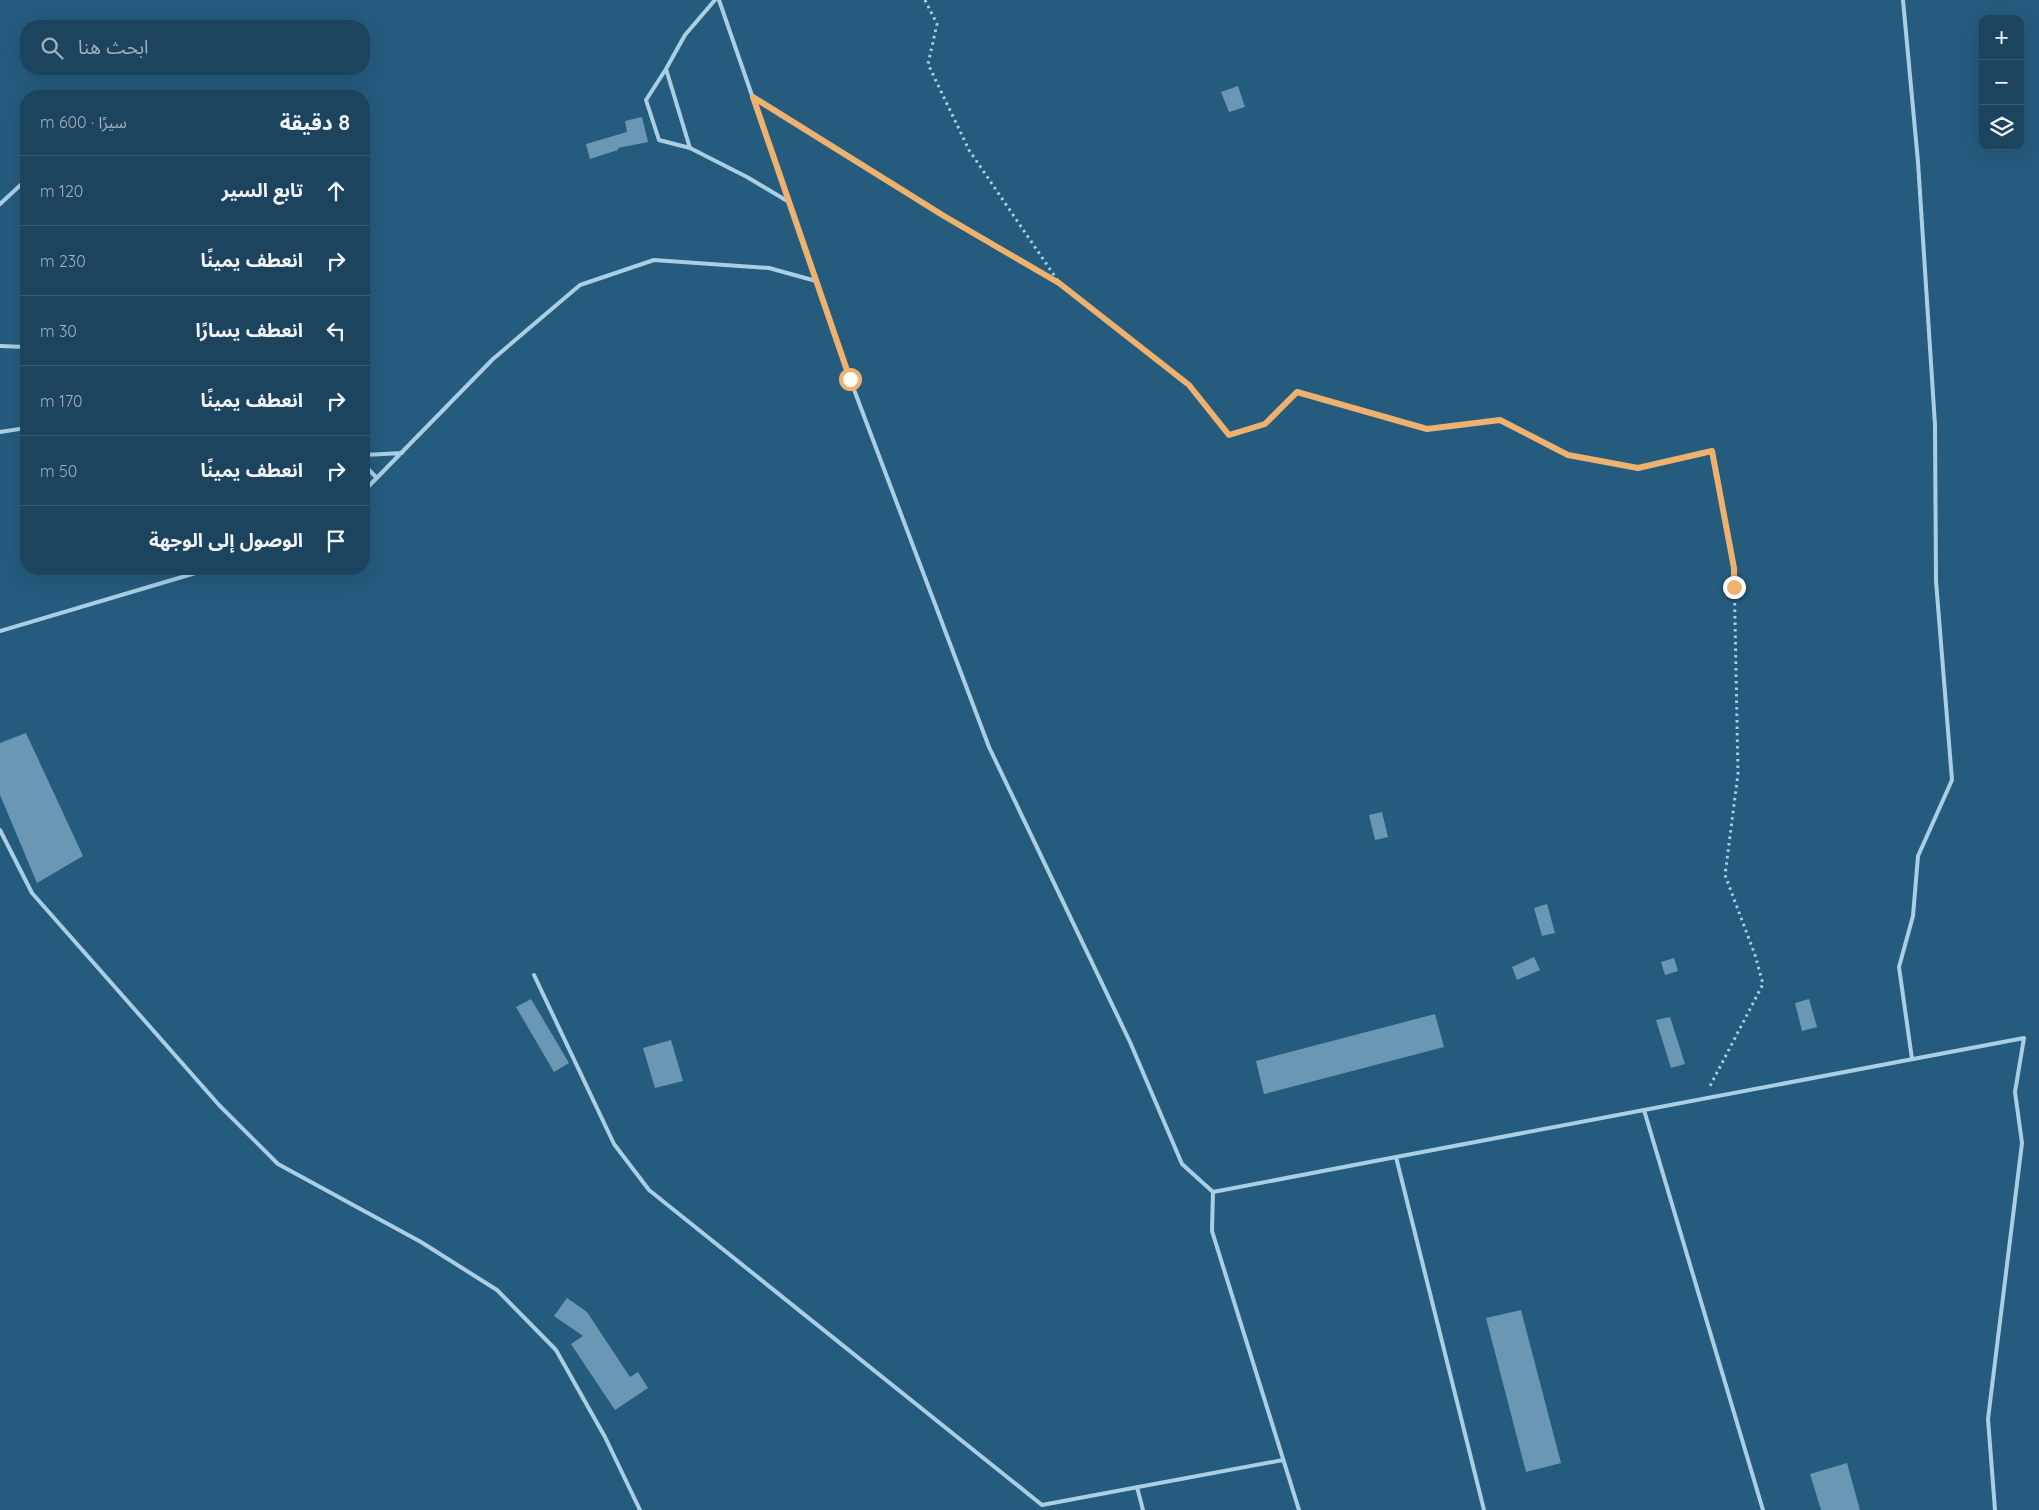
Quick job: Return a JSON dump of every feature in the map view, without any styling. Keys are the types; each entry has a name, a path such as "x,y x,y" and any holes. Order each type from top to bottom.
{"lane":[{"path":"789,202 747,177 690,148 658,140 646,100 685,34 717,0 753,97 850,379 989,747 1130,1042 1182,1164 1214,1192"},
{"path":"1903,0 1918,162 1935,425 1936,581 1952,780 1918,856 1913,916 1899,967 1912,1059"},
{"path":"666,68 690,148"},
{"path":"0,204 20,186"},
{"path":"370,485 494,359 580,285 654,260 769,268 816,281"},
{"path":"0,346 20,347"},
{"path":"0,432 20,429"},
{"path":"370,455 402,453"},
{"path":"370,470 377,478"},
{"path":"0,632 189,575"},
{"path":"0,830 32,893 219,1104 278,1164 422,1242 497,1290 556,1350 605,1437 640,1510"},
{"path":"534,975 614,1144 650,1190 1042,1507 1283,1460"},
{"path":"1214,1192 2024,1038 2015,1092 2022,1143 1988,1419 1995,1510"},
{"path":"1644,1110 1763,1510"},
{"path":"1396,1157 1484,1510"},
{"path":"1214,1192 1212,1231 1299,1510"},
{"path":"1137,1487 1143,1510"}],"path":[{"path":"924,0 937,24 928,64 969,150 1059,283"},
{"path":"753,97 944,216 1059,283 1189,385 1229,435 1265,424 1297,392 1427,429 1500,420 1568,455 1638,468 1712,451 1734,568 1738,774 1725,876 1755,955 1762,984 1704,1098"}],"building":[{"path":"1238,86 1245,107 1229,112 1221,92"},
{"path":"642,117 648,142 618,148 618,150 590,159 586,144 627,132 625,121"},
{"path":"26,733 83,856 37,883 0,795 0,743"},
{"path":"1382,812 1388,837 1375,840 1369,815"},
{"path":"1547,904 1555,933 1542,936 1534,908"},
{"path":"1534,957 1540,970 1517,980 1512,967"},
{"path":"1674,958 1678,971 1665,975 1661,962"},
{"path":"531,999 569,1063 554,1072 516,1007"},
{"path":"1809,999 1817,1027 1802,1031 1795,1003"},
{"path":"1435,1014 1444,1047 1264,1094 1256,1061"},
{"path":"1670,1017 1685,1064 1671,1068 1656,1020"},
{"path":"671,1040 683,1081 655,1088 643,1048"},
{"path":"567,1298 587,1312 630,1377 638,1372 648,1388 615,1410 571,1344 583,1336 554,1316"},
{"path":"1521,1310 1561,1463 1526,1472 1486,1318"},
{"path":"1847,1463 1860,1510 1821,1510 1810,1474"}],"route":[{"path":"850,379 753,97 944,216 1059,283 1189,385 1229,435 1265,424 1297,392 1427,429 1500,420 1568,455 1638,468 1712,451 1734,568 1734,587"}]}
